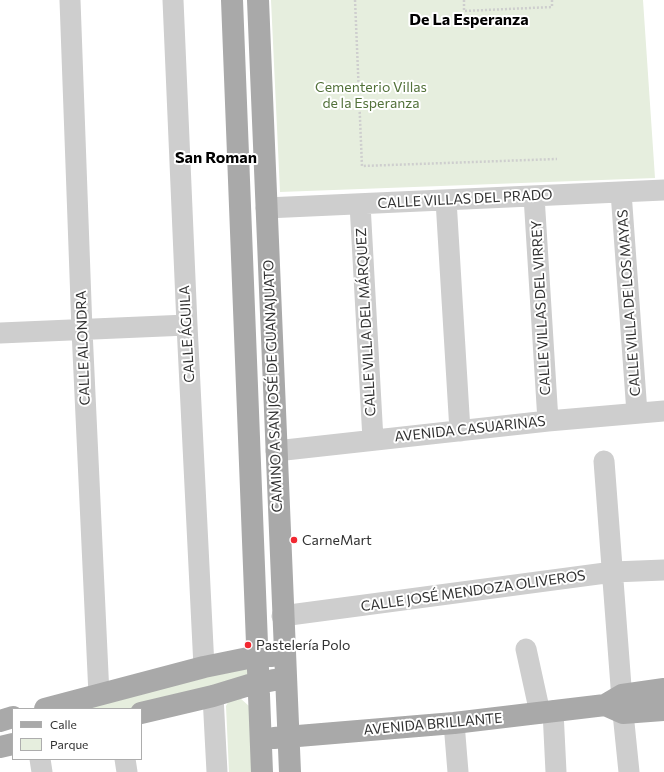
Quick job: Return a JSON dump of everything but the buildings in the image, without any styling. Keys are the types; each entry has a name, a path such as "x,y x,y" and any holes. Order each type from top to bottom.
{"main road":[{"name":"CAMINO A SAN JOSÉ DE GUANAJUATO","path":"232,0 262,772"},
{"name":"CAMINO A SAN JOSÉ DE GUANAJUATO","path":"258,0 282,616 290,772"},
{"path":"49,708 204,667 258,656 284,656"},
{"path":"142,713 212,696 259,682 285,678"},
{"name":"AVENIDA BRILLANTE","path":"261,739 454,723 616,704 664,689"},
{"name":"AVENIDA BRILLANTE","path":"616,704 664,710"},
{"path":"0,721 12,717"},
{"path":"0,747 12,744"}],"street":[{"name":"CALLE ALONDRA","path":"70,0 82,330 99,695"},
{"name":"CALLE ÁGUILA","path":"173,0 204,667"},
{"name":"CALLE VILLAS DEL PRADO","path":"266,208 664,190"},
{"name":"CALLE VILLA DE LOS MAYAS","path":"621,192 637,413"},
{"name":"CALLE VILLAS DEL VIRREY","path":"534,196 548,421"},
{"path":"446,200 460,431"},
{"name":"CALLE VILLA DEL MÁRQUEZ","path":"360,204 372,440"},
{"path":"0,333 187,325"},
{"name":"AVENIDA CASUARINAS","path":"276,451 548,421 664,411"},
{"path":"604,461 612,572 616,704 629,772"},
{"name":"CALLE JOSÉ MENDOZA OLIVEROS","path":"282,616 612,572 664,570"},
{"path":"526,649 546,712 556,772"},
{"path":"212,696 217,772"},
{"path":"454,723 458,772"},
{"path":"40,760 42,772"},
{"path":"125,760 127,772"}],"path":[{"path":"355,0 362,166 557,159"},
{"path":"464,0 464,11 552,7 552,0"}],"green space":[{"name":"Cementerio Villas de la Esperanza","path":"271,0 643,0 655,178 280,192"},
{"path":"248,665 248,681 142,709 61,708"},
{"path":"240,698 249,706 252,772 229,772 226,706 229,700"}],"place":[{"name":"CarneMart","path":"294,540"},
{"name":"Pastelería Polo","path":"248,645"}],"district":[{"name":"De La Esperanza","path":"469,20"},
{"name":"San Roman","path":"216,158"}]}
